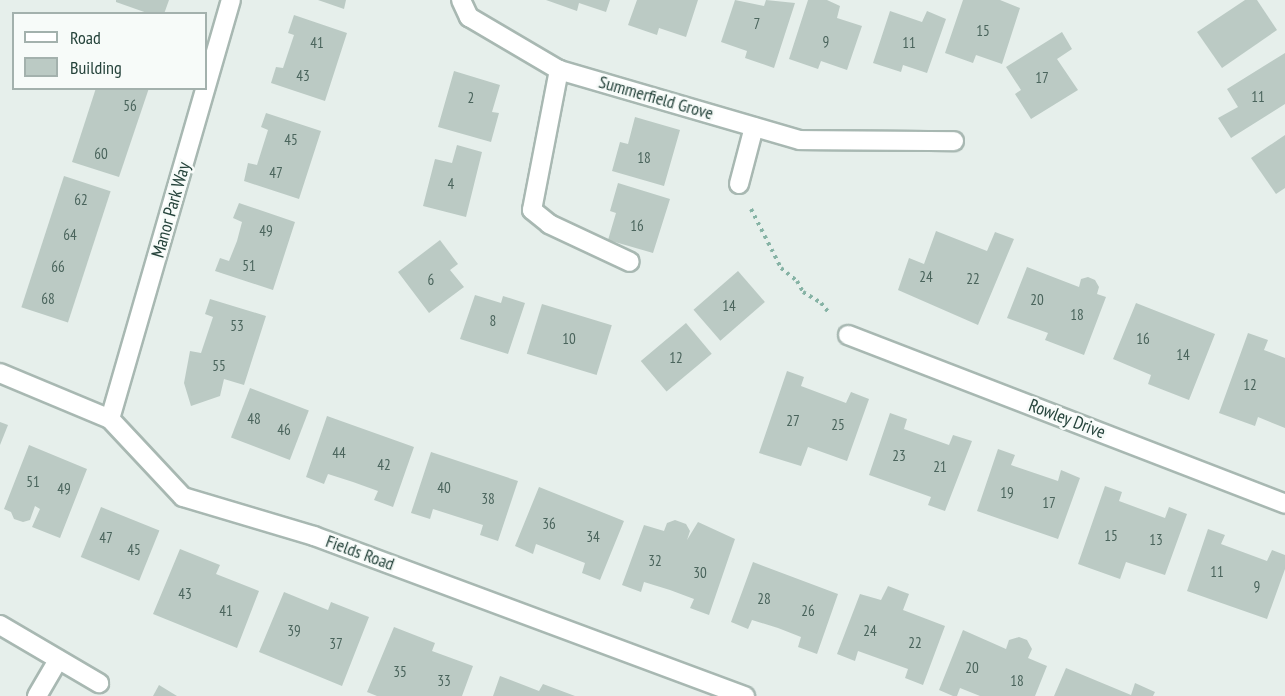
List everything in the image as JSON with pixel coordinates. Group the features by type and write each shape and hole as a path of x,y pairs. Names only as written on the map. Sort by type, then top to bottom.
{"street":[{"name":"Manor Park Way","path":"207,83 231,0"},
{"name":"Summerfield Grove","path":"461,0 469,16 559,70 754,127 800,140 954,141"},
{"path":"559,70 532,210 549,224 630,262"},
{"name":"Manor Park Way","path":"110,419 205,90"},
{"path":"739,184 754,127"},
{"name":"Rowley Drive","path":"848,335 1285,504"},
{"name":"Fields Road","path":"0,373 110,419 183,497 314,536 745,696"},
{"path":"0,625 99,683"},
{"path":"37,696 58,660"}],"path":[{"path":"739,184 781,268 797,280 803,292 821,303 848,335"}],"building":[{"path":"116,0 169,0 165,12 144,12 116,2"},
{"path":"318,0 346,0 344,9"},
{"path":"546,0 610,0 606,12 579,3 577,11"},
{"path":"637,0 698,0 686,37 659,28 657,35 628,25"},
{"path":"735,0 764,6 766,0 795,3 774,68 745,58 747,51 721,42"},
{"path":"808,0 827,0 840,6 837,18 862,26 847,70 821,61 818,69 789,59"},
{"path":"963,0 1000,0 1020,8 1002,64 976,55 973,63 945,53"},
{"path":"1245,0 1257,0 1277,30 1222,68 1197,32"},
{"path":"890,11 922,22 927,11 946,19 927,73 903,65 901,72 873,63"},
{"path":"294,15 347,33 325,101 271,83 276,67 283,68 294,35 288,33"},
{"path":"1062,32 1072,49 1057,59 1078,90 1031,119 1015,94 1021,90 1006,67"},
{"path":"1285,53 1285,104 1231,138 1218,118 1238,107 1227,89"},
{"path":"454,71 500,85 492,112 499,113 491,142 438,127"},
{"path":"95,90 148,90 119,177 72,162"},
{"path":"266,113 321,131 299,199 244,181 248,163 257,165 268,130 261,127"},
{"path":"635,117 680,130 664,186 612,171 620,142 628,144"},
{"path":"1285,135 1285,188 1276,194 1251,158"},
{"path":"457,145 482,152 466,217 423,206 435,159 452,163"},
{"path":"64,176 111,191 68,322 21,307"},
{"path":"618,183 670,199 653,253 608,240 616,213 610,211"},
{"path":"239,203 295,222 273,290 215,271 220,258 229,261 237,241 242,222 233,218"},
{"path":"936,231 987,251 995,232 1014,239 978,325 898,290 909,258 924,264"},
{"path":"440,240 458,264 450,270 464,287 429,313 398,272"},
{"path":"1027,267 1079,287 1081,279 1088,277 1095,280 1099,287 1097,294 1106,297 1084,355 1045,340 1048,333 1007,318"},
{"path":"738,271 765,302 720,341 693,310"},
{"path":"475,295 501,303 503,296 525,303 508,354 460,339"},
{"path":"210,299 266,316 244,385 224,379 220,396 191,406 184,383 190,351 201,353 213,317 205,314"},
{"path":"1136,303 1215,334 1189,400 1148,384 1151,375 1113,359"},
{"path":"542,304 612,325 597,375 527,354"},
{"path":"686,323 712,354 667,392 641,361"},
{"path":"1248,333 1268,340 1264,350 1285,358 1285,428 1258,417 1255,426 1219,413"},
{"path":"787,371 804,377 801,386 846,403 851,392 869,399 847,461 808,447 801,466 759,453"},
{"path":"250,388 309,411 290,460 231,437"},
{"path":"890,413 907,419 904,429 949,445 953,435 972,441 945,511 928,505 931,497 869,475"},
{"path":"327,416 414,447 393,507 374,500 378,491 353,482 328,474 324,484 306,477"},
{"path":"0,422 8,425 0,445"},
{"path":"29,445 87,469 60,538 32,527 40,509 35,506 30,520 23,522 14,519 11,512 4,509"},
{"path":"998,449 1015,455 1011,465 1058,481 1061,470 1080,478 1058,539 977,511"},
{"path":"431,452 518,481 498,541 480,535 483,525 433,509 430,519 411,513"},
{"path":"1105,486 1122,492 1119,501 1165,518 1169,507 1187,514 1165,575 1126,562 1120,579 1078,564"},
{"path":"539,487 624,521 600,580 582,573 585,563 536,544 533,554 515,546"},
{"path":"101,507 159,531 139,581 81,557"},
{"path":"675,520 686,524 690,531 687,540 698,522 735,539 709,615 690,608 694,599 670,590 644,582 641,592 622,585 644,525 664,531 667,523"},
{"path":"1208,529 1225,535 1221,544 1267,561 1272,550 1285,555 1285,569 1267,619 1187,591"},
{"path":"180,549 220,565 216,574 259,591 237,648 153,614"},
{"path":"753,562 838,594 817,654 798,647 801,637 778,628 752,620 748,629 731,622"},
{"path":"888,586 909,594 903,610 945,626 923,685 905,678 908,669 858,651 855,661 837,654 860,594 881,600"},
{"path":"284,592 328,610 331,602 369,617 342,686 259,652"},
{"path":"394,627 435,643 432,651 473,666 462,696 377,696 367,692"},
{"path":"963,630 1006,649 1009,640 1019,637 1027,640 1032,649 1028,658 1047,666 1035,696 980,696 960,688 957,696 953,696 939,690"},
{"path":"1066,668 1131,695 1135,683 1155,692 1153,696 1054,696"},
{"path":"500,676 539,691 543,684 575,696 493,696"},
{"path":"159,685 177,696 153,696"}]}
